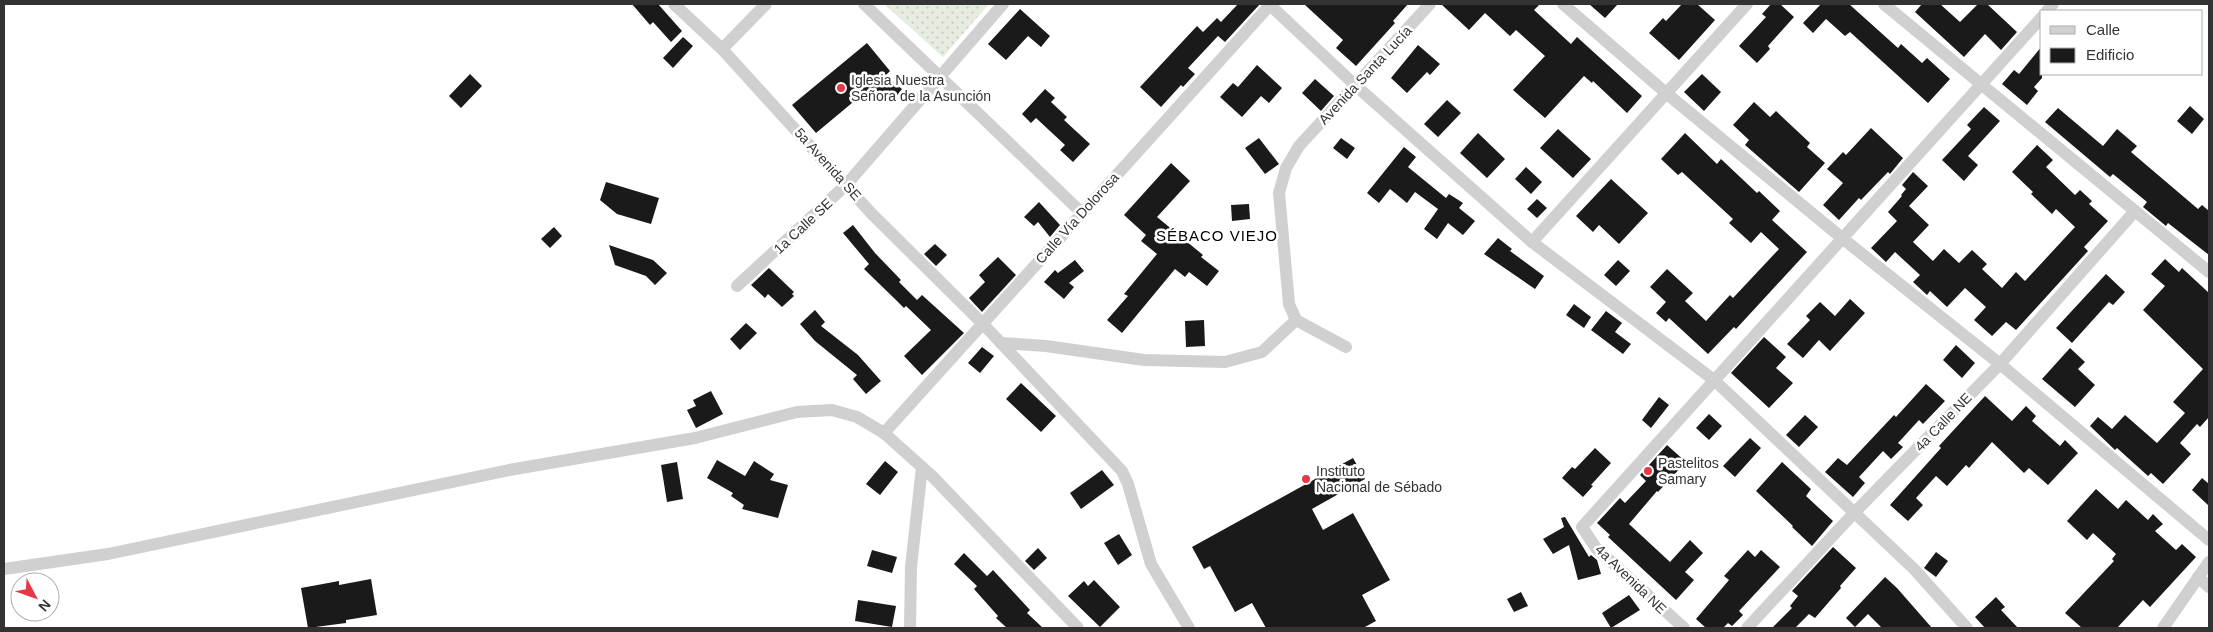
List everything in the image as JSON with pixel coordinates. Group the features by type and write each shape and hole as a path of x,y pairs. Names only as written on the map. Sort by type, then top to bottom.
{"street":[{"name":"5a Avenida SE","path":"674,4 722,49 871,213 982,323 1122,472 1128,484 1151,564 1189,628"},
{"path":"722,49 766,4"},
{"path":"864,4 1082,213"},
{"name":"1a Calle SE","path":"737,286 795,235 846,185 1003,4"},
{"path":"1270,4 1355,85 1532,242 1714,380 1914,569 1967,628"},
{"name":"Calle Vía Dolorosa","path":"884,433 1270,4"},
{"name":"Avenida Santa Lucía","path":"1296,320 1289,304 1279,193 1286,168 1299,146 1430,4"},
{"path":"1563,4 1666,93 1842,238 2000,364 2209,540"},
{"path":"1532,242 1747,4"},
{"path":"1884,4 2209,272"},
{"path":"1714,380 2040,19"},
{"name":"4a Calle NE","path":"1747,628 1855,512 2000,364 2135,211"},
{"path":"1001,343 1046,346 1144,360 1225,362 1262,352 1296,320 1346,347"},
{"name":"4a Avenida NE","path":"1684,628 1596,548 1582,527 1714,380"},
{"path":"4,569 108,554 510,470 695,438 797,412 832,410 857,416 884,433 922,467 1078,628"},
{"path":"910,628 911,567 922,467"},
{"path":"2163,628 2209,562"},
{"path":"2198,577 2209,587"}],"shaded area":[{"path":"884,4 989,4 943,57"}],"building":[{"path":"632,4 658,4 682,31 671,42 653,22 650,25"},
{"path":"1238,4 1260,4 1225,42 1218,36 1188,68 1195,74 1183,87 1181,85 1161,107 1140,87 1197,26 1203,32 1217,18 1221,22"},
{"path":"1304,4 1408,4 1393,21 1395,23 1356,66 1336,48 1343,40"},
{"path":"1441,4 1540,4 1534,10 1571,44 1577,37 1642,96 1627,113 1593,81 1592,83 1584,76 1545,118 1513,90 1545,56 1516,30 1510,36 1485,13 1469,30"},
{"path":"1589,4 1618,4 1605,18"},
{"path":"1682,4 1697,4 1715,20 1679,60 1649,33 1663,18 1666,21"},
{"path":"1771,4 1780,4 1794,17 1768,46 1770,49 1757,63 1739,46 1766,17 1762,14"},
{"path":"1821,4 1849,4 1898,48 1901,44 1922,63 1927,58 1950,79 1928,103 1850,32 1845,36 1826,19 1813,33 1803,23"},
{"path":"1922,4 1940,4 1960,22 1978,4 1987,4 2017,32 2001,50 1985,34 1964,57 1915,12"},
{"path":"1020,9 1050,36 1041,47 1028,36 1006,60 988,44"},
{"path":"683,37 693,46 673,68 663,58"},
{"name":"Iglesia Nuestra Señora de la Asunción","path":"867,43 890,71 885,76 902,89 895,98 870,88 816,133 792,105"},
{"path":"1418,45 1440,64 1430,75 1427,72 1407,93 1391,78"},
{"path":"2040,48 2040,75 2042,75 2042,78 2034,87 2038,91 2027,105 2002,84 2014,70 2019,74"},
{"path":"1257,65 1282,88 1269,103 1261,96 1242,117 1220,97 1233,83 1238,87"},
{"path":"470,74 482,86 461,108 449,96"},
{"path":"1702,74 1721,92 1704,111 1684,92"},
{"path":"1315,79 1334,96 1321,111 1302,93"},
{"path":"1045,89 1055,98 1051,102 1067,117 1064,120 1090,144 1073,162 1060,150 1065,145 1036,118 1031,123 1022,114"},
{"path":"1447,100 1461,113 1438,137 1424,124"},
{"path":"1754,102 1770,117 1776,111 1810,143 1807,147 1825,163 1799,192 1745,145 1749,140 1733,125"},
{"path":"2190,106 2204,119 2192,134 2177,121"},
{"path":"1984,107 2000,121 1968,156 1978,165 1964,181 1942,160 1971,129 1967,125"},
{"path":"2058,108 2103,146 2117,129 2137,146 2131,152 2198,209 2202,205 2209,211 2209,255 2168,223 2166,226 2143,207 2147,202 2113,174 2110,177 2045,122"},
{"path":"1871,128 1903,158 1890,174 1888,172 1861,200 1859,198 1839,220 1823,205 1843,183 1827,169 1843,152 1846,155"},
{"path":"1558,129 1591,159 1573,178 1540,148"},
{"path":"1478,133 1505,159 1487,178 1460,153"},
{"path":"1685,133 1717,164 1721,159 1757,193 1759,191 1780,211 1772,220 1807,252 1736,329 1734,327 1708,354 1669,318 1666,322 1656,313 1666,302 1650,287 1667,269 1693,293 1685,301 1706,321 1730,295 1733,298 1779,249 1761,232 1751,243 1729,223 1733,219 1682,172 1678,175 1661,159"},
{"path":"1259,138 1279,164 1265,174 1245,148"},
{"path":"1341,138 1355,148 1347,159 1333,148"},
{"path":"2037,145 2053,160 2046,167 2075,195 2080,190 2092,201 2089,204 2108,221 2084,247 2088,251 2016,330 2006,322 1992,336 1974,320 1986,307 1965,288 1947,307 1930,291 1927,295 1913,282 1920,275 1895,252 1886,262 1871,248 1897,221 1888,212 1902,196 1906,189 1902,185 1913,172 1928,186 1909,206 1929,225 1913,242 1933,261 1944,249 1959,263 1972,250 1987,264 1982,269 2002,288 2016,272 2025,281 2075,227 2056,209 2052,214 2012,172"},
{"path":"1404,147 1416,157 1408,167 1446,198 1449,194 1463,203 1459,208 1475,221 1463,235 1448,223 1437,239 1424,229 1438,209 1415,192 1407,203 1390,189 1379,203 1367,193"},
{"path":"1171,163 1190,181 1157,217 1203,255 1201,257 1219,271 1207,286 1189,272 1185,277 1175,269 1122,333 1107,320 1128,296 1124,294 1157,254 1141,241 1146,235 1124,215"},
{"path":"1526,167 1542,182 1531,194 1515,179"},
{"path":"1611,179 1648,213 1619,244 1599,225 1593,232 1576,216"},
{"path":"606,182 659,198 651,224 617,214 600,200"},
{"path":"1537,199 1547,208 1537,218 1527,209"},
{"path":"1039,202 1060,225 1050,237 1038,222 1034,226 1024,217"},
{"path":"1249,204 1250,219 1232,221 1231,205"},
{"path":"853,225 875,253 901,280 899,282 917,300 922,295 964,333 922,375 904,356 931,330 906,306 904,308 864,269 869,264 843,233"},
{"path":"554,227 562,236 550,248 541,239"},
{"path":"1498,238 1512,249 1510,251 1544,276 1535,289 1484,254"},
{"path":"935,244 947,255 936,266 924,254"},
{"path":"609,245 653,260 667,273 655,285 646,276 615,265"},
{"path":"998,257 1016,275 982,312 969,298 985,282 979,275"},
{"path":"2165,259 2179,272 2182,268 2209,293 2209,417 2200,427 2197,424 2180,443 2191,454 2163,484 2151,473 2148,476 2117,448 2115,450 2090,426 2098,417 2112,429 2125,415 2157,443 2185,413 2173,402 2203,369 2143,310 2165,286 2151,274"},
{"path":"1075,260 1084,271 1069,283 1074,287 1064,299 1044,282 1055,270 1058,273"},
{"path":"1618,260 1630,271 1616,286 1604,275"},
{"path":"769,268 794,292 792,294 794,296 782,307 768,294 765,298 751,285"},
{"path":"2106,274 2125,292 2113,305 2109,302 2072,343 2056,328"},
{"path":"1850,299 1865,313 1830,351 1819,340 1803,358 1787,344 1810,320 1806,316 1820,302 1835,316"},
{"path":"1574,304 1591,317 1584,328 1566,315"},
{"path":"815,310 825,322 821,326 858,355 881,381 866,394 853,379 857,375 815,341 800,324"},
{"path":"1606,311 1622,323 1615,332 1631,344 1623,354 1591,330"},
{"path":"1204,320 1205,346 1186,347 1185,321"},
{"path":"746,323 757,333 740,350 730,339"},
{"path":"1764,337 1786,357 1776,368 1793,383 1769,408 1731,373"},
{"path":"1956,345 1975,363 1962,378 1943,360"},
{"path":"982,347 994,356 980,373 968,363"},
{"path":"2070,348 2085,362 2078,369 2095,385 2075,407 2042,379"},
{"path":"1021,383 1056,416 1041,432 1006,399"},
{"path":"1926,384 1945,401 1923,424 1919,420 1898,443 1903,447 1891,459 1883,451 1859,477 1865,483 1853,497 1825,472 1838,458 1847,465 1894,415 1896,417"},
{"path":"711,391 723,414 696,428 687,410 696,406 693,400"},
{"path":"1985,396 2012,421 2026,406 2036,416 2032,421 2060,446 2065,440 2078,453 2048,485 2029,468 2024,473 1992,442 1969,468 1966,465 1947,486 1936,476 1916,498 1923,505 1908,521 1890,505 1941,448 1939,446"},
{"path":"1659,397 1669,405 1651,428 1642,420"},
{"path":"1709,414 1722,426 1709,440 1696,428"},
{"path":"1805,415 1818,427 1799,447 1786,435"},
{"path":"1750,438 1761,448 1735,477 1723,466"},
{"path":"1667,445 1686,462 1657,491 1629,524 1670,562 1690,540 1703,553 1685,572 1694,580 1676,600 1608,537 1610,535 1597,523 1620,498 1625,503 1646,481 1640,475"},
{"path":"1595,448 1611,463 1583,497 1562,478 1572,467 1575,469"},
{"path":"1353,458 1365,479 1312,509 1323,530 1353,513 1390,580 1362,595 1376,621 1363,628 1266,628 1252,603 1235,612 1210,566 1204,569 1192,547"},
{"path":"717,460 745,476 754,461 774,474 770,480 788,485 778,518 742,509 744,505 731,496 733,493 707,478"},
{"path":"885,461 898,472 880,495 866,484"},
{"path":"677,462 683,499 667,502 661,465"},
{"path":"1782,462 1811,489 1806,496 1833,521 1812,546 1756,491"},
{"path":"1102,470 1114,485 1081,509 1070,493"},
{"path":"2202,478 2209,484 2209,506 2192,490"},
{"path":"2096,489 2118,509 2126,500 2148,520 2153,514 2163,524 2155,531 2176,550 2182,544 2196,557 2150,607 2143,600 2117,628 2082,628 2065,613 2114,561 2112,559 2116,554 2093,533 2087,540 2067,521"},
{"path":"1565,517 1589,557 1591,555 1597,560 1601,574 1578,580 1569,545 1553,554 1543,539 1564,527 1561,518"},
{"path":"1119,534 1132,555 1118,565 1104,543"},
{"path":"1833,547 1856,568 1840,586 1841,588 1815,618 1809,614 1795,628 1772,628 1792,608 1790,606 1798,596 1792,591"},
{"path":"1038,548 1047,558 1034,570 1025,561"},
{"path":"872,550 897,557 892,573 867,566"},
{"path":"1748,550 1755,557 1761,550 1780,567 1739,611 1743,615 1732,626 1728,623 1723,628 1706,628 1696,619 1729,580 1724,576"},
{"path":"1936,552 1948,561 1936,577 1924,568"},
{"path":"964,553 987,576 993,570 1030,610 1027,613 1043,628 1007,628 996,618 998,616 974,589 977,586 954,564"},
{"path":"1885,577 1932,628 1882,628 1868,614 1855,627 1846,618"},
{"path":"371,579 377,615 346,620 346,623 308,628 301,588 339,581 339,585"},
{"path":"1094,580 1120,607 1100,627 1068,596 1084,581 1088,586"},
{"path":"1521,592 1528,606 1514,612 1507,599"},
{"path":"1629,595 1640,610 1611,628 1602,613"},
{"path":"1996,597 2005,607 2001,610 2018,628 1985,628 1975,617"},
{"path":"858,600 896,606 892,627 855,621"}],"place":[{"name":"Iglesia Nuestra Señora de la Asunción","path":"841,88"},
{"name":"Pastelitos Samary","path":"1648,471"},
{"name":"Instituto Nacional de Sébado","path":"1306,479"}],"district":[{"name":"SÉBACO VIEJO","path":"1217,236"}]}
